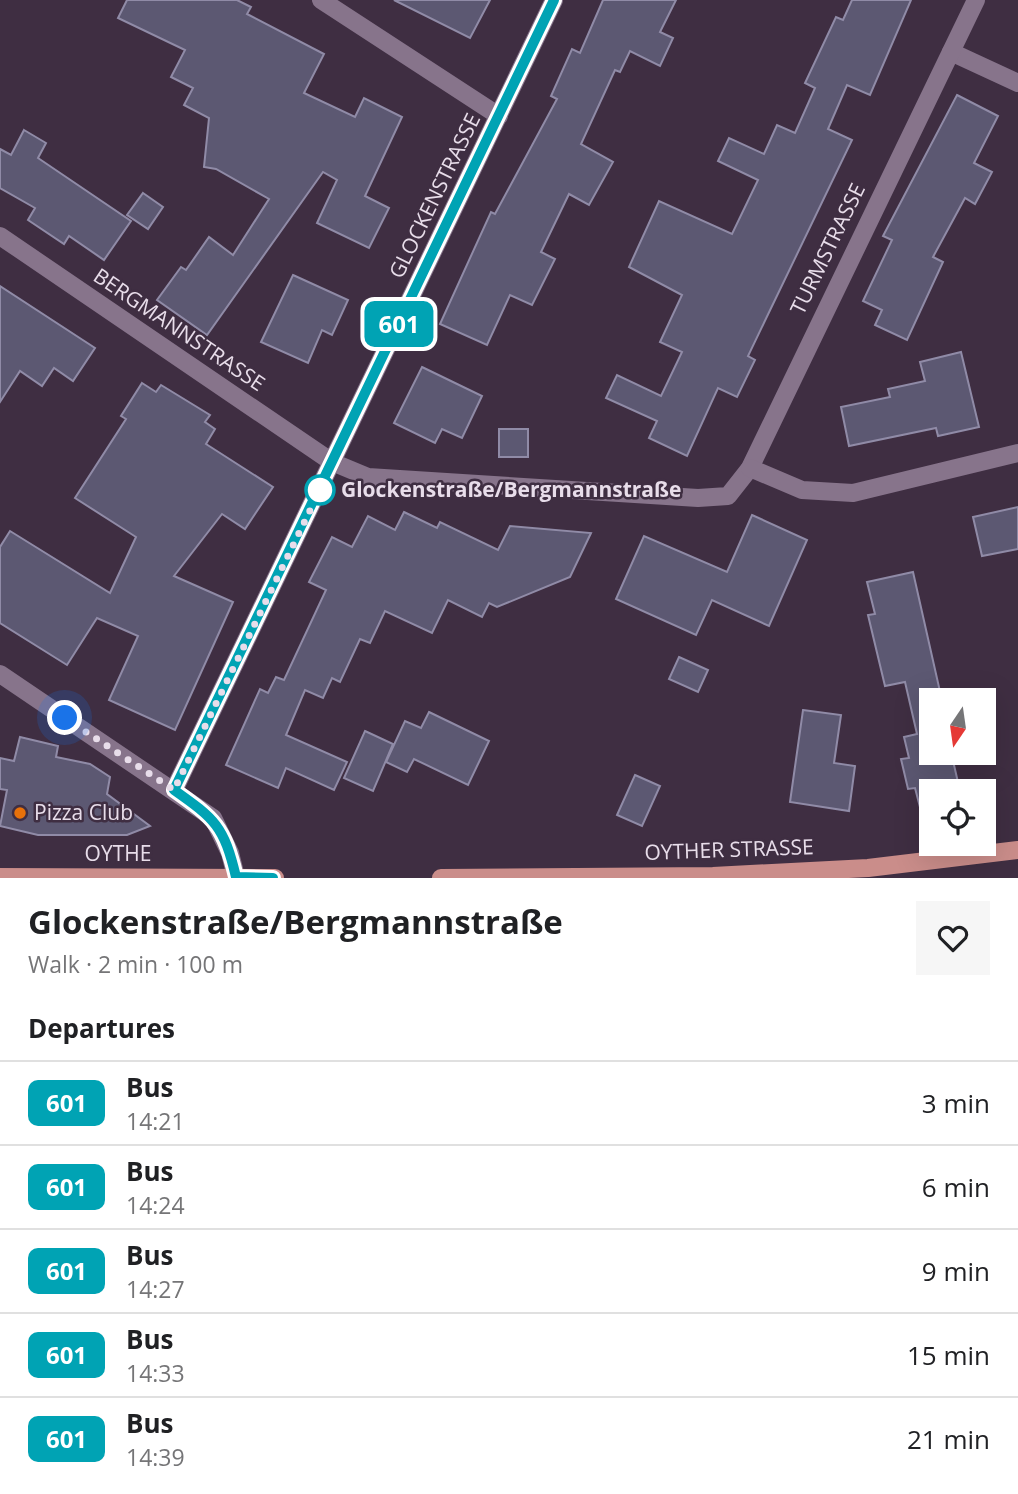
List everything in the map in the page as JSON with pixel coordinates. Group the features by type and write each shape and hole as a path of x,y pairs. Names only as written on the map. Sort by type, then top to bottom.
{"main road":[{"name":"OYTHER STRASSE","path":"441,878 713,876 868,867 1018,850"},
{"name":"OYTHE","path":"0,877 236,877"},
{"path":"236,877 275,878"}],"street":[{"path":"321,0 499,116"},
{"name":"GLOCKENSTRASSE","path":"174,790 554,0"},
{"name":"TURMSTRASSE","path":"332,462 368,477 698,498 728,496 750,468 976,0"},
{"path":"951,52 1018,83"},
{"name":"BERGMANNSTRASSE","path":"0,236 332,462"},
{"path":"750,468 802,491 853,493 1018,453"},
{"path":"0,674 214,818 230,853 236,877"}],"building":[{"path":"127,0 237,0 251,7 247,14 324,54 304,93 355,117 364,98 402,117 365,196 389,208 369,248 317,223 337,180 323,172 207,335 157,300 181,267 186,270 209,237 233,255 269,199 216,169 204,167 209,118 184,105 193,88 171,77 185,50 118,18"},
{"path":"394,0 490,0 470,38"},
{"path":"603,0 676,0 660,32 673,38 660,66 630,51 620,72 615,70 581,144 613,162 589,205 569,194 541,252 555,259 532,305 510,295 487,345 440,324 491,212 495,214 557,99 551,96 572,49 580,53"},
{"path":"852,0 911,0 870,95 847,85 828,129 852,140 748,356 755,360 737,397 718,388 687,456 649,438 657,421 606,398 617,375 661,396 682,352 660,342 682,295 629,267 659,201 732,234 758,180 718,161 729,138 764,154 777,125 795,133 815,88 805,83 836,17 843,20"},
{"path":"957,95 998,116 974,163 992,172 975,204 965,198 933,257 943,262 907,340 875,325 882,310 863,301 892,240 883,236"},
{"path":"24,130 46,143 38,158 131,221 104,260 69,236 64,244 28,220 35,208 0,188 0,149 11,155"},
{"path":"143,193 163,207 148,229 127,215"},
{"path":"293,275 348,300 332,335 322,330 308,363 261,342"},
{"path":"0,286 95,348 73,381 54,368 42,386 20,371 0,402"},
{"path":"961,352 979,427 938,436 936,428 849,446 841,407 890,397 888,389 925,381 920,362"},
{"path":"422,367 482,396 462,438 442,429 435,443 394,423"},
{"path":"142,383 156,392 161,385 210,415 205,422 215,429 206,444 273,487 245,529 222,514 174,576 233,602 175,730 109,700 138,636 97,618 67,665 0,623 0,547 10,531 110,593 136,537 75,498 126,419 121,416"},
{"path":"499,429 528,429 528,457 499,457"},
{"path":"1018,507 1018,549 982,556 973,517"},
{"path":"404,512 437,528 440,522 498,550 510,526 591,533 570,577 497,607 489,603 482,617 448,600 432,633 385,611 370,643 360,639 340,682 332,678 323,698 305,690 286,735 347,762 334,790 286,768 278,788 226,765 260,689 268,693 276,677 284,680 326,590 309,582 332,537 352,547 368,516 395,530"},
{"path":"752,515 807,540 769,626 712,600 696,635 616,599 644,536 727,572"},
{"path":"913,572 939,688 919,688 919,765 954,765 957,779 919,779 919,803 915,788 908,789 901,759 909,758 904,737 917,734 905,682 885,686 868,615 875,614 867,582"},
{"path":"679,657 708,670 698,692 669,679"},
{"path":"803,710 841,715 834,763 855,766 849,811 790,802"},
{"path":"429,712 489,741 468,785 414,759 407,772 386,762 405,721 421,728"},
{"path":"365,731 393,744 373,791 344,778"},
{"path":"20,737 58,746 56,757 90,764 110,777 107,794 150,826 127,835 38,835 0,826 7,790 0,789 0,758 14,761"},
{"path":"635,775 660,786 642,826 617,815"}],"bus line":[{"name":"601","path":"273,878 236,877 230,853 214,818 174,790 554,0"}],"place":[{"name":"Glockenstraße/Bergmannstraße","path":"320,490"},
{"name":"Pizza Club","path":"20,813"}],"route":[{"path":"65,718 174,790 320,490"}]}
